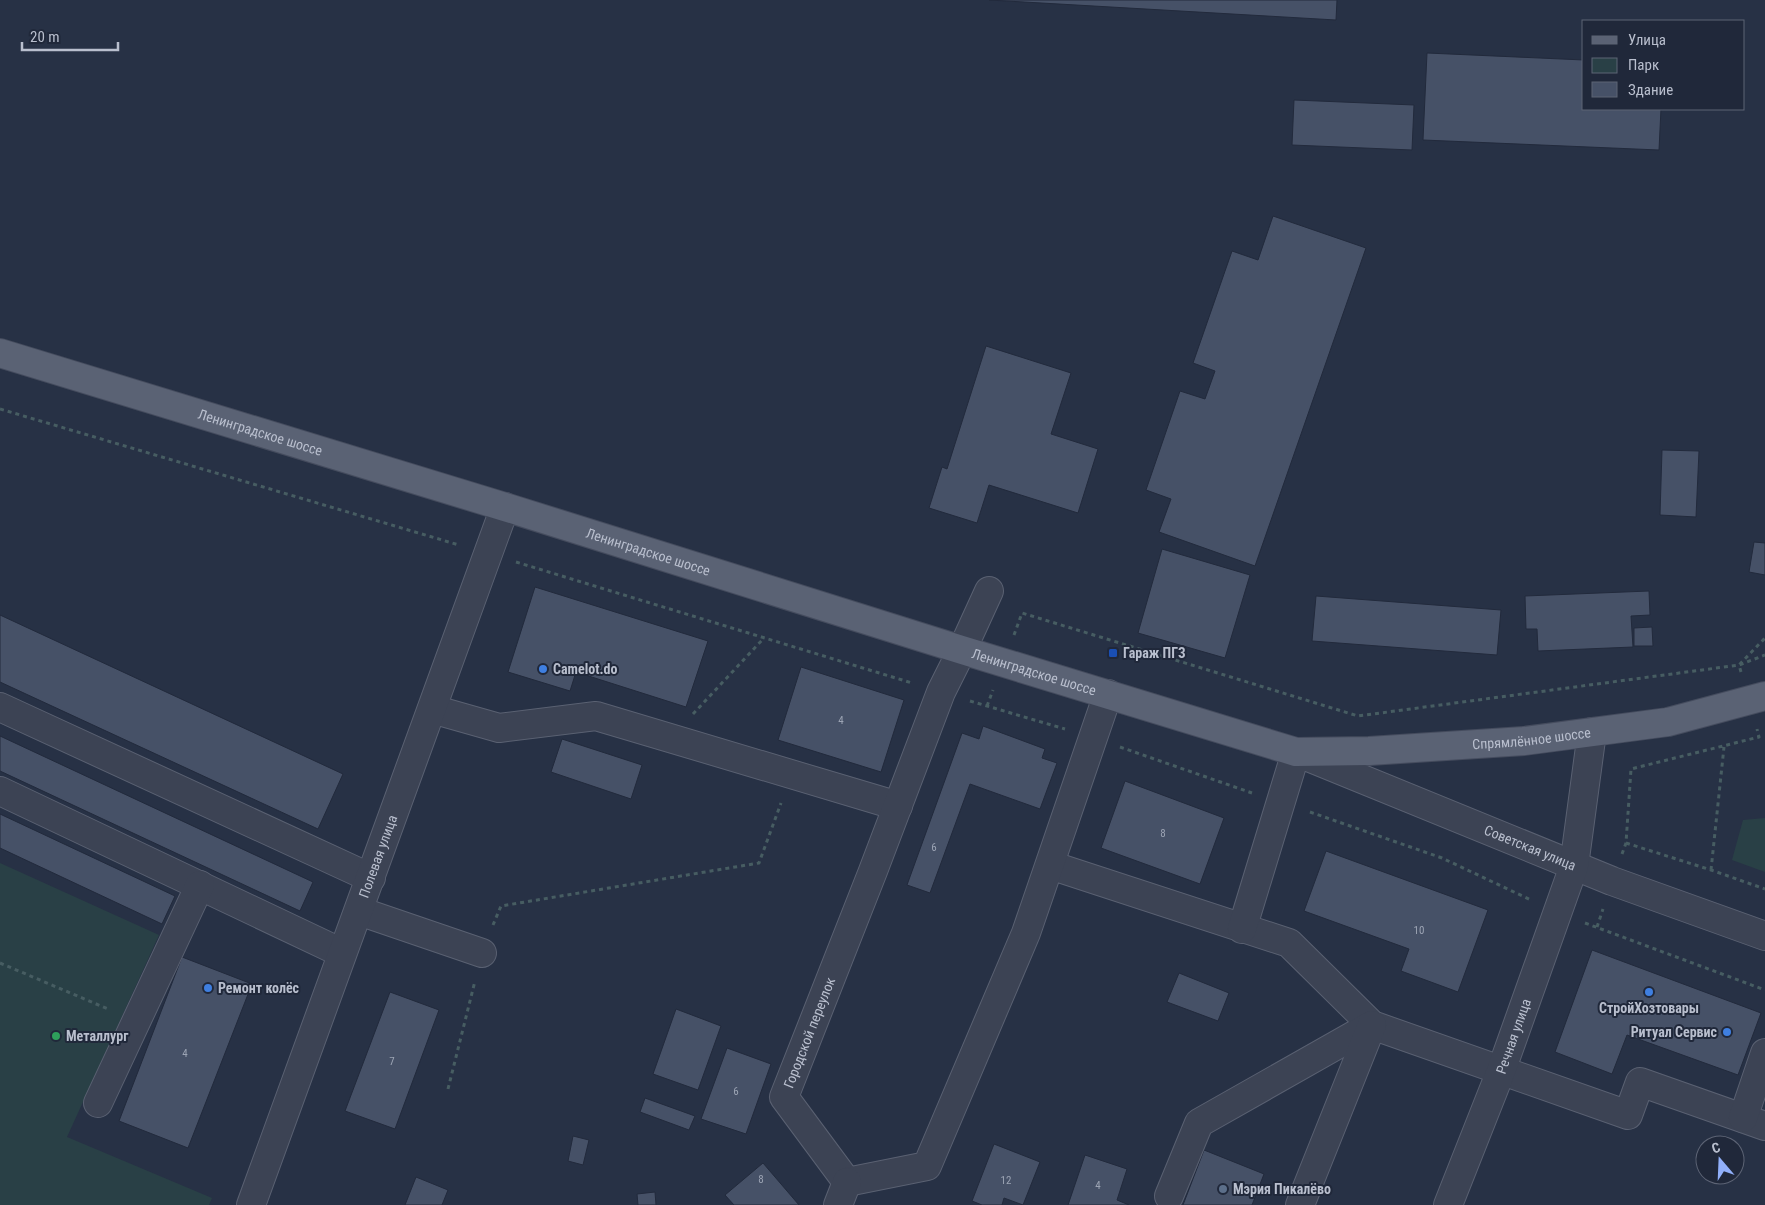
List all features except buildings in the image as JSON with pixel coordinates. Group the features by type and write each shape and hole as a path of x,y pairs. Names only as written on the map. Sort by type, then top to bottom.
{"main road":[{"name":"Ленинградское шоссе","path":"0,353 506,507 962,650 1296,752"},
{"name":"Спрямлённое шоссе","path":"1296,752 1369,751 1524,741 1668,722 1765,696"}],"street":[{"name":"Полевая улица","path":"251,1205 506,507"},
{"path":"432,709 499,728 596,716 898,806 941,692 989,591"},
{"path":"1108,694 1050,865 1289,943 1372,1025 1628,1115 1640,1082 1754,1122 1765,1053"},
{"path":"0,707 371,878"},
{"name":"Речная улица","path":"1448,1205 1501,1071 1574,866 1592,732"},
{"path":"1242,929 1296,752"},
{"name":"Советская улица","path":"1296,752 1612,881 1765,936"},
{"path":"0,791 342,953"},
{"name":"Городской переулок","path":"898,806 784,1097 843,1194 927,1166 1026,933 1050,865"},
{"path":"98,1103 200,885"},
{"path":"360,911 482,953"},
{"path":"1169,1196 1199,1123 1372,1025"},
{"path":"1300,1205 1372,1025"}],"path":[{"path":"0,409 488,554 1093,738 1442,858 1557,913 1765,990"},
{"path":"1022,613 1358,716 1739,665 1765,655"},
{"path":"671,738 764,638"},
{"path":"1739,665 1765,638"},
{"path":"1759,737 1631,769 1626,843 1765,889"},
{"path":"1711,870 1724,747"},
{"path":"448,1089 482,953 501,906 759,863 791,774"},
{"path":"0,963 136,1021"}],"green space":[{"path":"1765,818 1765,872 1732,860 1743,820"},
{"name":"Металлург","path":"0,863 159,935 67,1137 212,1198 209,1205 0,1205"}],"place":[{"name":"Гараж ПГЗ","path":"1113,653"},
{"name":"Camelot.do","path":"543,669"},
{"name":"Ремонт колёс","path":"208,988"},
{"name":"СтройХозтовары","path":"1649,992"},
{"name":"Ритуал Сервис","path":"1727,1032"},
{"name":"Металлург","path":"56,1036"},
{"name":"Мэрия Пикалёво","path":"1223,1189"}]}
